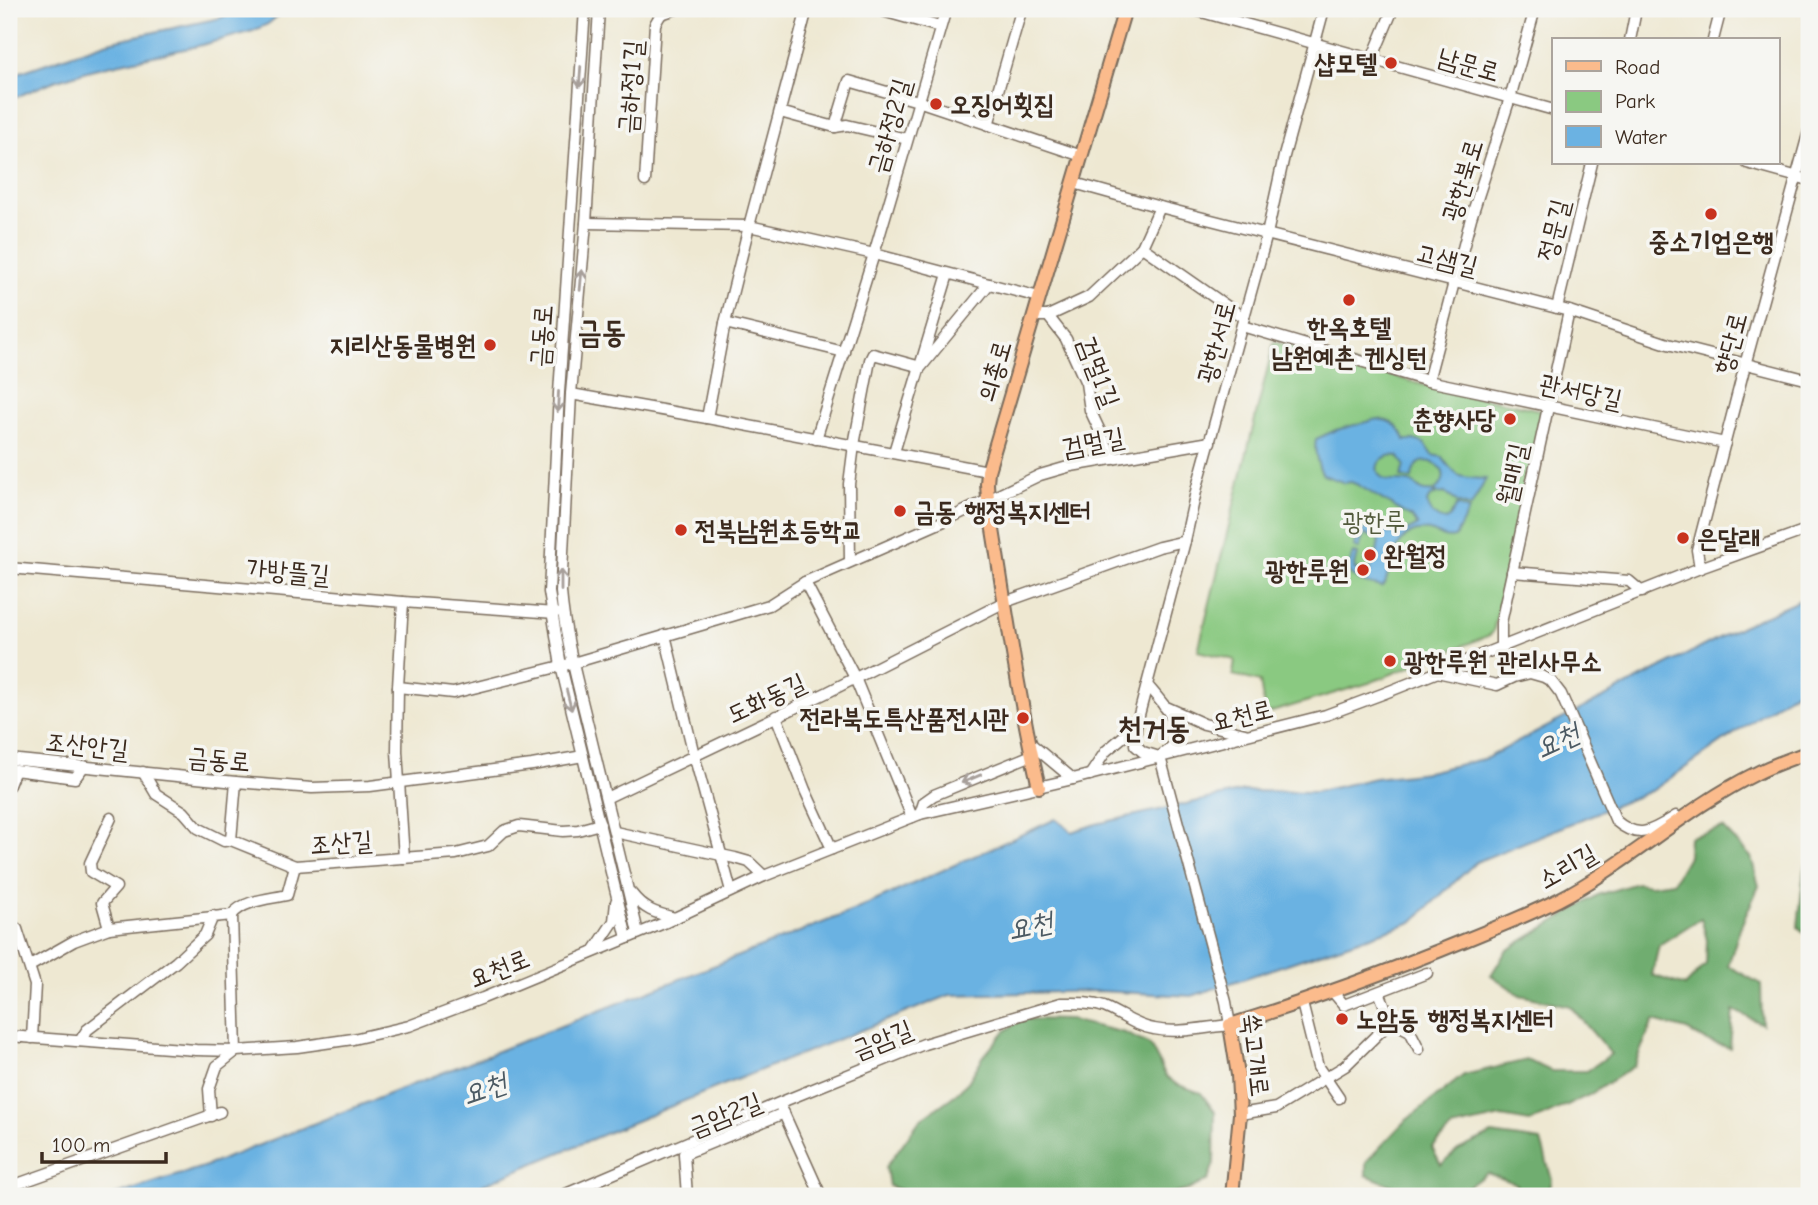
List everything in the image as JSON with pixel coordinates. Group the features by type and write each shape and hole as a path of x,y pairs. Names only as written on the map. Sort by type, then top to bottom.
{"main road":[{"name":"의총로","path":"1039,787 988,499 988,471 1125,9"},
{"name":"소리길","path":"1230,1025 1333,992 1484,933 1559,899 1755,774 1809,752"},
{"name":"쑥고개로","path":"1230,1025 1238,1074 1240,1114 1233,1196"}],"street":[{"name":"금동로","path":"585,9 549,592 561,666 627,938"},
{"name":"금동로","path":"599,9 561,565 563,612 573,663 638,933"},
{"name":"금하정1길","path":"645,181 655,24 661,14 676,9"},
{"path":"707,418 749,226 807,9"},
{"path":"875,9 940,27"},
{"name":"금하정2길","path":"816,439 845,352 946,9"},
{"name":"남문로","path":"1191,9 1552,109"},
{"name":"광한서로","path":"1136,726 1324,9"},
{"path":"1372,59 1393,9"},
{"name":"광한북로","path":"1428,381 1471,218 1510,98 1535,9"},
{"path":"1629,9 1635,15 1630,38"},
{"path":"1714,38 1721,9"},
{"path":"988,125 1021,10"},
{"path":"835,127 849,81 918,101 1082,156"},
{"path":"780,112 835,127 847,125 907,139"},
{"name":"향단로","path":"1700,568 1697,550 1809,131"},
{"name":"정문길","path":"1557,308 1592,164"},
{"path":"1751,164 1809,180"},
{"name":"고샘길","path":"1074,183 1569,311 1668,344 1809,380"},
{"path":"1048,316 1089,297 1142,247 1160,207"},
{"path":"586,223 749,226 874,254 1039,297"},
{"path":"1142,247 1243,322 1428,381"},
{"path":"894,452 948,274"},
{"path":"921,367 989,284"},
{"name":"월매길","path":"1501,646 1501,623 1569,311"},
{"name":"검멀1길","path":"1034,316 1048,316 1066,339 1087,383 1090,410 1113,458"},
{"path":"726,323 845,352"},
{"path":"850,561 849,484 870,360 873,355 921,367"},
{"name":"관서당길","path":"1428,381 1725,443"},
{"path":"571,394 988,471"},
{"name":"검멀길","path":"988,499 1040,475 1066,467 1210,442"},
{"path":"398,687 453,693 573,663 769,605 805,582 988,499"},
{"name":"요천로","path":"9,1036 197,1051 236,1051 352,1040 409,1026 675,918 764,876 916,816 1326,715 1700,568 1809,529"},
{"path":"1005,602 1160,547 1185,541"},
{"name":"가방뜰길","path":"9,568 551,614 563,612"},
{"path":"1512,572 1629,581 1642,592"},
{"path":"805,582 855,678 916,816"},
{"path":"403,602 397,751 404,858"},
{"name":"도화동길","path":"606,798 1005,602"},
{"name":"도화동길","path":"665,635 731,891"},
{"path":"1437,673 1497,685 1525,673 1551,681 1561,694 1612,814 1624,828 1639,832 1653,830 1716,797"},
{"path":"1136,726 1135,745 1151,755 1160,757 1171,747 1177,736 1176,727 1164,706 1147,685"},
{"path":"1164,706 1204,724 1249,735"},
{"path":"776,716 832,849"},
{"path":"1090,775 1106,751 1136,726"},
{"path":"916,816 924,802 934,795 1031,749 1073,779"},
{"name":"금동로","path":"143,772 312,788 370,786 583,756"},
{"name":"쑥고개로","path":"1160,757 1230,1025"},
{"name":"조산안길","path":"9,759 143,772 156,794 184,812 198,828 224,841 232,840 295,866"},
{"path":"9,785 15,770 75,778 84,766"},
{"path":"232,840 236,782"},
{"path":"109,929 102,903 116,887 91,872 90,863 111,818"},
{"name":"조산길","path":"30,966 74,941 109,929 232,915 246,905 287,895 295,866 456,853 488,846 504,831 519,826 563,831 600,824"},
{"path":"615,832 749,862 764,876"},
{"path":"628,888 639,903 653,912 675,918"},
{"path":"593,952 614,921 616,891"},
{"path":"9,1187 216,1114 209,1089 217,1066 236,1051 232,915"},
{"path":"80,1041 86,1030 186,953 205,935 213,916"},
{"path":"9,923 17,929 35,985 32,1038"},
{"path":"1333,992 1344,1005 1427,973"},
{"path":"1379,992 1391,1021 1410,1031 1419,1049"},
{"name":"금암길","path":"563,1196 782,1108 925,1044 1061,1003 1105,1007 1139,1026 1155,1030 1230,1025"},
{"path":"1302,1003 1318,1067 1339,1098"},
{"name":"쑥고개로","path":"1240,1114 1276,1108 1345,1066 1391,1021"},
{"path":"782,1108 821,1196"},
{"name":"금암2길","path":"687,1196 684,1154 782,1108"}],"green space":[{"name":"광한루","path":"1274,342 1427,386 1540,410 1543,414 1493,632 1369,683 1265,714 1260,682 1233,675 1235,660 1198,651"},
{"path":"1723,828 1751,857 1759,886 1740,928 1728,966 1761,984 1762,1024 1733,1010 1730,1048 1707,1041 1687,1030 1653,1021 1634,1066 1589,1095 1530,1122 1501,1117 1452,1128 1432,1148 1441,1165 1458,1150 1492,1134 1541,1141 1552,1180 1548,1196 1512,1196 1517,1184 1487,1173 1456,1196 1414,1196 1366,1175 1366,1162 1404,1122 1464,1075 1527,1060 1551,1071 1587,1071 1611,1054 1570,1006 1520,995 1491,975 1506,951 1598,895 1637,883 1650,885 1673,882 1688,856 1689,837","holes":["1701,918 1707,940 1706,964 1685,986 1652,975 1659,945"]},
{"path":"1809,860 1809,937 1798,927 1804,869"},
{"path":"1022,1019 1070,1020 1125,1033 1150,1045 1166,1076 1176,1084 1201,1093 1215,1112 1214,1163 1208,1180 1188,1190 1164,1196 934,1196 911,1194 889,1186 886,1167 920,1120 968,1082 983,1057 1004,1032"}],"water":[{"path":"240,9 286,9 268,24 253,31 94,69 54,81 9,100 9,76 108,42 220,18"},
{"path":"1377,419 1395,425 1405,440 1424,443 1432,455 1442,457 1456,474 1486,479 1471,507 1459,503 1445,493 1437,494 1435,490 1444,475 1441,468 1435,464 1428,461 1420,463 1415,468 1412,479 1401,477 1404,465 1398,456 1387,456 1379,462 1378,471 1384,479 1409,482 1422,490 1432,491 1435,495 1427,502 1436,517 1446,520 1457,505 1469,510 1455,537 1448,538 1429,531 1418,531 1403,540 1382,587 1358,580 1348,570 1353,553 1358,554 1354,569 1369,574 1373,560 1376,560 1379,539 1364,534 1359,549 1354,547 1361,530 1370,528 1396,534 1418,525 1412,518 1358,485 1323,475 1315,448 1316,439 1336,430"},
{"name":"요천","path":"1809,596 1809,684 1653,790 1476,862 1412,922 1192,996 1099,991 950,995 455,1196 113,1196 206,1166 855,910 1056,819 1072,832 1096,824 1244,791 1315,792 1487,758 1742,626"}],"place":[{"name":"샵모텔","path":"1391,63"},
{"name":"오징어횟집","path":"936,104"},
{"name":"중소기업은행","path":"1711,214"},
{"name":"한옥호텔 남원예촌 켄싱턴","path":"1349,300"},
{"name":"지리산동물병원","path":"490,345"},
{"name":"춘향사당","path":"1510,419"},
{"name":"금동 행정복지센터","path":"900,511"},
{"name":"전북남원초등학교","path":"681,530"},
{"name":"은달래","path":"1683,538"},
{"name":"완월정","path":"1370,555"},
{"name":"광한루원","path":"1363,570"},
{"name":"광한루원 관리사무소","path":"1390,661"},
{"name":"전라북도특산품전시관","path":"1023,718"},
{"name":"노암동 행정복지센터","path":"1342,1019"}],"district":[{"name":"금동","path":"602,332"},
{"name":"천거동","path":"1154,728"}]}
